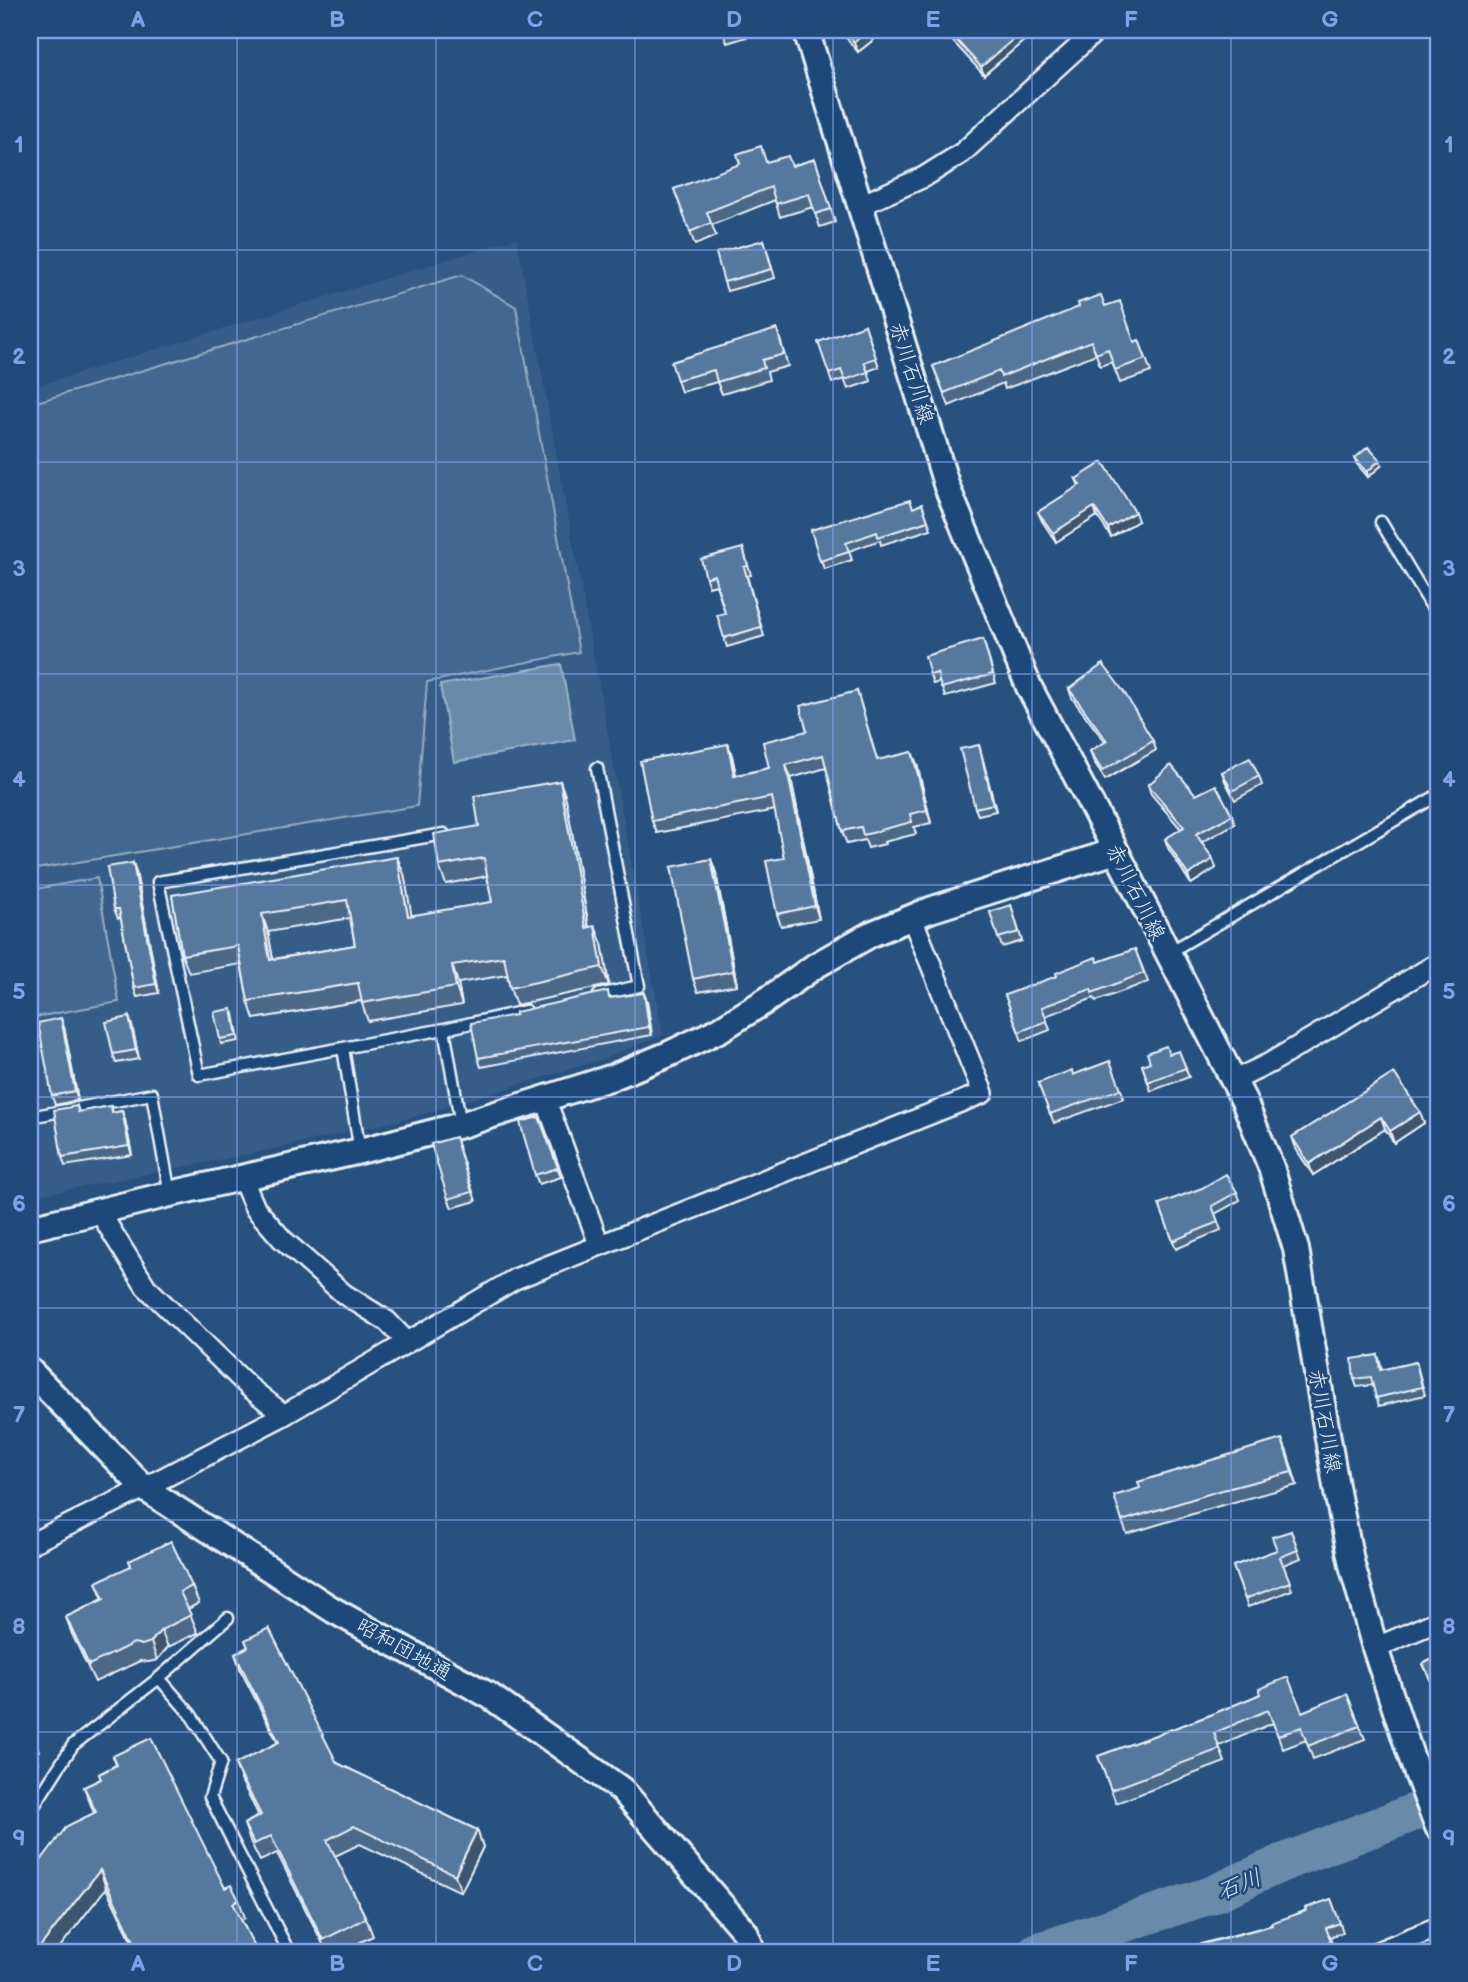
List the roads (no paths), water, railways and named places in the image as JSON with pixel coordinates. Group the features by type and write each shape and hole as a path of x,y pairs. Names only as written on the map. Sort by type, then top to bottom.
{"street":[{"name":"赤川石川線","path":"806,30 947,486 1029,687 1233,1081 1271,1167 1296,1249 1337,1492 1352,1564 1374,1648 1438,1827"},
{"path":"861,205 924,177 962,153 1097,30"},
{"path":"30,1228 360,1152 461,1125 613,1077 719,1030 768,1000 815,966 870,934 1116,851"},
{"path":"30,1544 284,1415 515,1279 983,1093 912,918"},
{"path":"1233,1081 1270,1063 1438,963"},
{"path":"545,1098 599,1244"},
{"path":"242,1178 255,1208 282,1239 344,1294 387,1321 407,1342"},
{"path":"99,1211 146,1287 249,1387 284,1415"},
{"name":"昭和団地通","path":"30,1371 144,1488 332,1610 490,1696 622,1790 745,1932 754,1952"},
{"path":"1374,1648 1438,1621"},
{"path":"1377,1952 1438,1927"}],"lane":[{"path":"1381,522 1438,617"},
{"path":"587,998 639,986 597,768"},
{"path":"1168,953 1438,795"},
{"path":"452,833 158,882 198,1075 444,1029 535,1009"},
{"path":"444,1029 461,1125"},
{"path":"343,1048 360,1152"},
{"path":"30,1117 152,1094 170,1194"},
{"path":"30,1812 73,1745 159,1678 228,1618"},
{"path":"159,1678 191,1715 221,1762 210,1797 289,1952"}],"waterway":[{"name":"石川","path":"1036,1952 1211,1895 1282,1863 1438,1803"}]}
